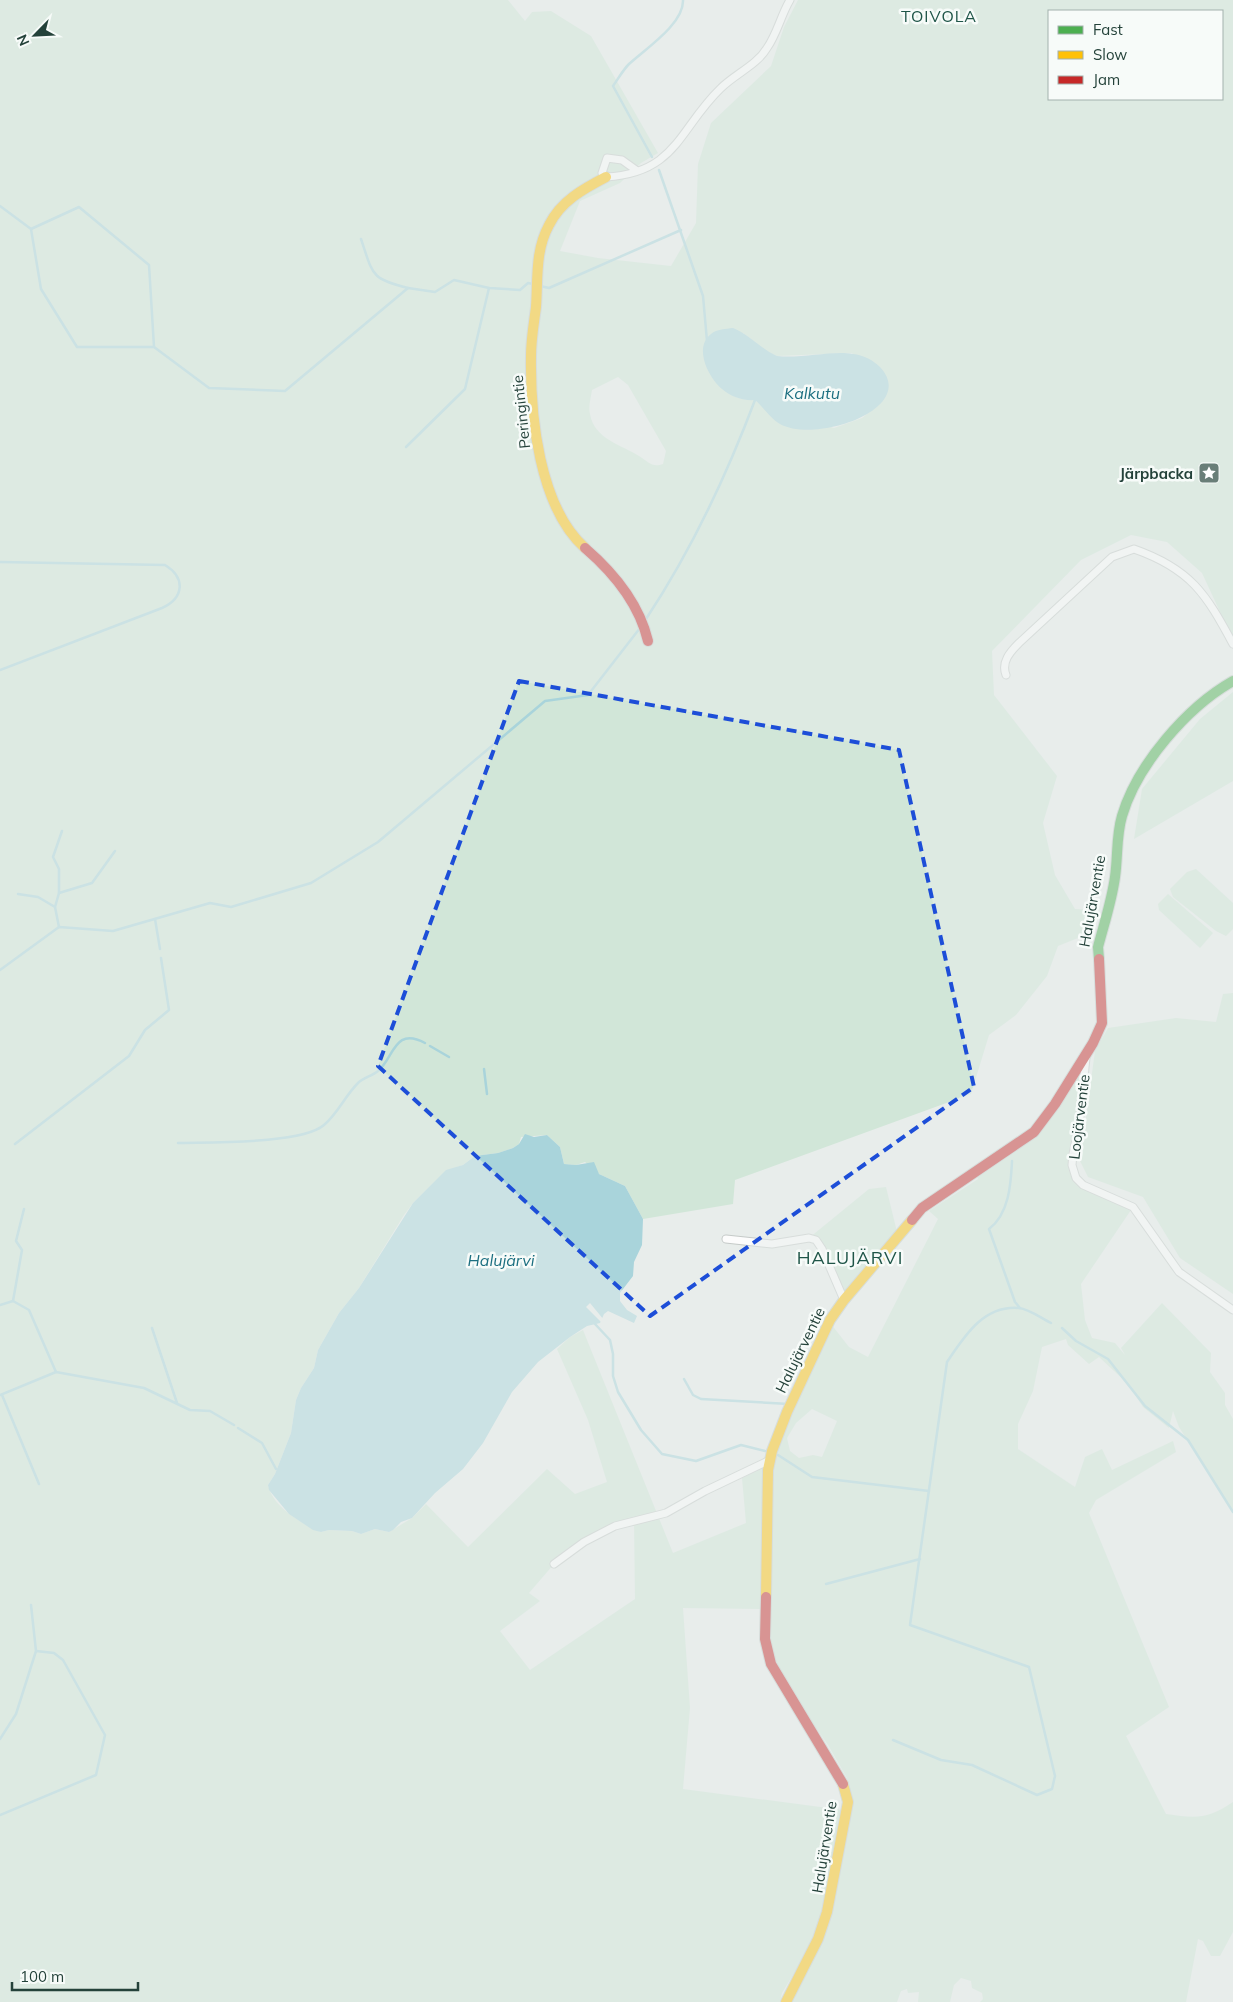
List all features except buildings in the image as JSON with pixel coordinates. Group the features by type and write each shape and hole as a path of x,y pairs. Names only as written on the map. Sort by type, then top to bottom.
{"street":[{"name":"Peringintie","path":"648,641 647,632 628,595 607,568 572,537 558,513 541,464 531,381 538,257 543,238 552,221 570,196 606,177 654,164 673,150 700,111 720,88 762,55 768,48 790,0"},
{"path":"606,177 602,173 602,166 607,158 622,160 636,170"},
{"path":"1006,675 1004,669 1008,654 1019,643 1112,557 1134,550 1167,563 1193,583 1209,600 1233,644"},
{"name":"Halujärventie","path":"786,2002 818,1939 828,1912 848,1802 842,1780 771,1664 765,1639 770,1460 790,1404 830,1320 844,1300 922,1208 1034,1132 1055,1104 1086,1054 1102,1023 1098,948 1115,876 1117,846 1122,817 1132,791 1144,769 1161,746 1186,718 1212,693 1233,681"},
{"name":"Loojärventie","path":"1086,1054 1079,1126 1072,1165 1076,1178 1083,1186 1133,1207 1179,1272 1233,1310"},
{"path":"726,1239 772,1244 809,1238 816,1240 822,1249 844,1300"},
{"path":"554,1564 584,1542 604,1531 634,1520 666,1514 705,1491 770,1460"}],"highlighted area":[{"path":"519,681 899,750 974,1087 650,1316 378,1066"}],"green space":[{"path":"0,0 508,0 525,21 532,12 551,11 591,36 658,153 641,163 620,183 580,201 560,251 598,258 671,266 696,223 698,164 711,123 771,66 784,27 798,0 1233,0 1233,640 1202,573 1167,542 1131,535 1081,560 992,651 994,695 1057,776 1043,823 1055,875 1075,909 1094,910 1088,934 1058,946 1047,976 1016,1015 989,1035 971,1094 735,1180 733,1204 643,1219 625,1186 599,1174 585,1162 576,1165 564,1164 560,1147 547,1135 521,1137 519,1144 513,1148 498,1153 475,1156 463,1165 446,1171 413,1203 404,1215 359,1288 339,1313 318,1350 314,1368 301,1388 296,1400 291,1433 275,1474 268,1485 271,1494 282,1508 297,1519 321,1532 329,1530 352,1531 361,1534 375,1529 389,1532 412,1518 426,1504 468,1547 547,1469 575,1494 607,1482 588,1420 557,1349 570,1337 583,1330 673,1553 746,1523 742,1478 765,1467 760,1609 683,1608 690,1708 683,1789 843,1810 831,1861 824,1909 811,1945 782,1993 780,2002 0,2002","holes":["743,333 766,351 777,356 852,353 882,402 862,418 834,428 760,404 755,400 746,400 730,394 717,383 705,360","618,377 628,385 666,451 663,464 651,464 610,440 597,430 593,423 589,411 592,390","634,1520 635,1599 530,1670 500,1631 540,1601 529,1593 554,1564 615,1526"]},
{"path":"1233,692 1233,781 1134,839 1142,789 1200,719"},
{"path":"1196,869 1233,903 1233,929 1226,936 1216,931 1173,897 1170,889 1187,872"},
{"path":"1168,894 1213,933 1200,948 1159,910 1158,904"},
{"path":"1233,993 1233,1294 1180,1258 1143,1197 1088,1177 1077,1155 1085,1125 1095,1051 1108,1028 1176,1018 1216,1022 1223,994"},
{"path":"1086,1054 1073,1154 1076,1178 1133,1207 1081,1284 1085,1320 1092,1338 1115,1343 1125,1355 1121,1348 1162,1303 1211,1353 1210,1372 1225,1393 1225,1405 1233,1419 1233,1512 1179,1427 1173,1411 1169,1428 1143,1407 1128,1384 1099,1357 1089,1364 1068,1345 1066,1339 1042,1347 1033,1391 1018,1424 1018,1449 1075,1487 1085,1457 1102,1449 1112,1470 1173,1441 1176,1452 1096,1500 1089,1513 1169,1707 1126,1736 1166,1814 1193,1817 1208,1815 1233,1802 1233,1932 1220,1956 1211,1956 1203,1941 1198,1939 1186,2002 980,2002 983,1999 982,1993 972,1988 971,1981 961,1978 954,1985 950,2002 918,2002 919,1992 908,1993 907,1989 901,1991 897,2002 791,2002 832,1913 853,1801 847,1778 828,1745 787,1686 771,1652 770,1534 774,1460 786,1422 831,1324 849,1347 868,1357 938,1219 929,1211 978,1179 976,1172 1034,1132","holes":["812,1409 837,1421 822,1457 813,1455 799,1458 790,1451 787,1438 796,1423"]},
{"path":"886,1187 898,1236 844,1300 822,1249 809,1238 869,1189"}],"water":[{"name":"Kalkutu","path":"733,328 777,356 845,353 868,358 880,367 888,382 886,396 875,409 858,419 838,426 796,429 780,424 755,400 738,398 726,392 712,378 708,370 703,355 703,347 706,340 716,331"},
{"name":"Halujärvi","path":"525,1134 534,1137 547,1135 560,1147 564,1164 576,1165 594,1162 599,1174 625,1186 643,1219 642,1245 634,1262 633,1276 620,1293 620,1301 627,1310 637,1316 634,1323 608,1311 604,1314 600,1323 587,1326 538,1362 512,1392 483,1443 463,1469 435,1493 412,1518 401,1522 389,1532 375,1529 361,1534 352,1531 329,1530 321,1532 313,1530 289,1514 269,1490 268,1485 275,1474 291,1433 296,1400 301,1388 314,1368 318,1350 339,1313 359,1288 413,1203 446,1170 463,1165 475,1156 498,1153 513,1148 519,1144"}],"pier":[{"path":"590,1303 604,1320 603,1324 586,1307"}],"waterway":[{"path":"652,157 613,86 629,64 671,27 682,9 683,0"},
{"path":"659,170 703,296 707,341"},
{"path":"0,206 31,229 41,289 77,347 154,347 209,388 285,391 408,288 435,292 454,280 489,288 520,290 528,283 533,284"},
{"path":"31,229 79,207 149,265 154,347"},
{"path":"540,286 549,288 681,230"},
{"path":"361,239 371,268 375,273 386,281 408,288"},
{"path":"406,447 465,389 489,288"},
{"path":"646,619 693,540 720,485 744,429 755,400 753,398"},
{"path":"0,562 165,565 176,576 180,588 175,599 162,608 0,670"},
{"path":"0,970 59,927 113,931 210,903 231,907 311,883 378,842 545,701 588,695 640,628"},
{"path":"59,927 55,907 59,893 59,869 53,857 62,831"},
{"path":"59,893 92,883 115,851"},
{"path":"18,894 38,897 55,907"},
{"path":"155,919 160,949"},
{"path":"15,1144 129,1056 145,1030 169,1010 161,958"},
{"path":"178,1143 255,1141 296,1136 313,1131 329,1120 358,1083 378,1071 401,1041 407,1038 425,1043"},
{"path":"430,1046 449,1057"},
{"path":"484,1069 487,1094"},
{"path":"1012,1161 1010,1189 1005,1207 996,1223 989,1229 1015,1302 1020,1308"},
{"path":"13,1301 22,1250 16,1241 24,1209"},
{"path":"0,1305 13,1301 29,1310 56,1372"},
{"path":"893,1740 941,1760 972,1765 1037,1795 1052,1789 1055,1776 1029,1667 910,1625 947,1362 976,1324 995,1312 1006,1308 1019,1308 1051,1323"},
{"path":"595,1324 610,1340 613,1354 613,1376 618,1392 641,1430 662,1454 696,1461 741,1445 765,1451"},
{"path":"152,1328 177,1403"},
{"path":"1062,1328 1076,1341 1108,1359 1145,1406 1188,1440 1233,1512"},
{"path":"0,1395 56,1372 144,1388 190,1410 210,1411 234,1425"},
{"path":"684,1379 693,1395 701,1399 789,1404"},
{"path":"2,1395 39,1484"},
{"path":"238,1428 262,1443 276,1469"},
{"path":"778,1455 812,1477 929,1491"},
{"path":"826,1584 920,1559"},
{"path":"0,1739 16,1714 36,1651 31,1605"},
{"path":"0,1815 96,1775 105,1735 63,1660 54,1653 36,1651"}],"traffic: fast":[{"path":"1099,959 1098,947 1114,886 1120,824 1129,797 1139,777 1166,739 1198,706 1233,681"}],"traffic: slow":[{"path":"585,548 569,530 557,509 547,485 540,459 536,432 531,380 531,350 539,255 549,225 560,209 573,196 606,177"},
{"path":"766,1597 768,1470 772,1451 787,1412 830,1320 844,1300 912,1220"},
{"path":"786,2002 818,1939 827,1912 848,1802 843,1784"}],"traffic: jam":[{"path":"585,548 615,578 632,601 648,641"},
{"path":"912,1220 922,1208 1034,1132 1055,1104 1093,1043 1102,1023 1099,959"},
{"path":"766,1597 765,1639 771,1664 843,1784"}],"place":[{"name":"Järpbacka","path":"1209,473"}],"district":[{"name":"TOIVOLA","path":"939,16"},
{"name":"HALUJÄRVI","path":"850,1257"}]}
